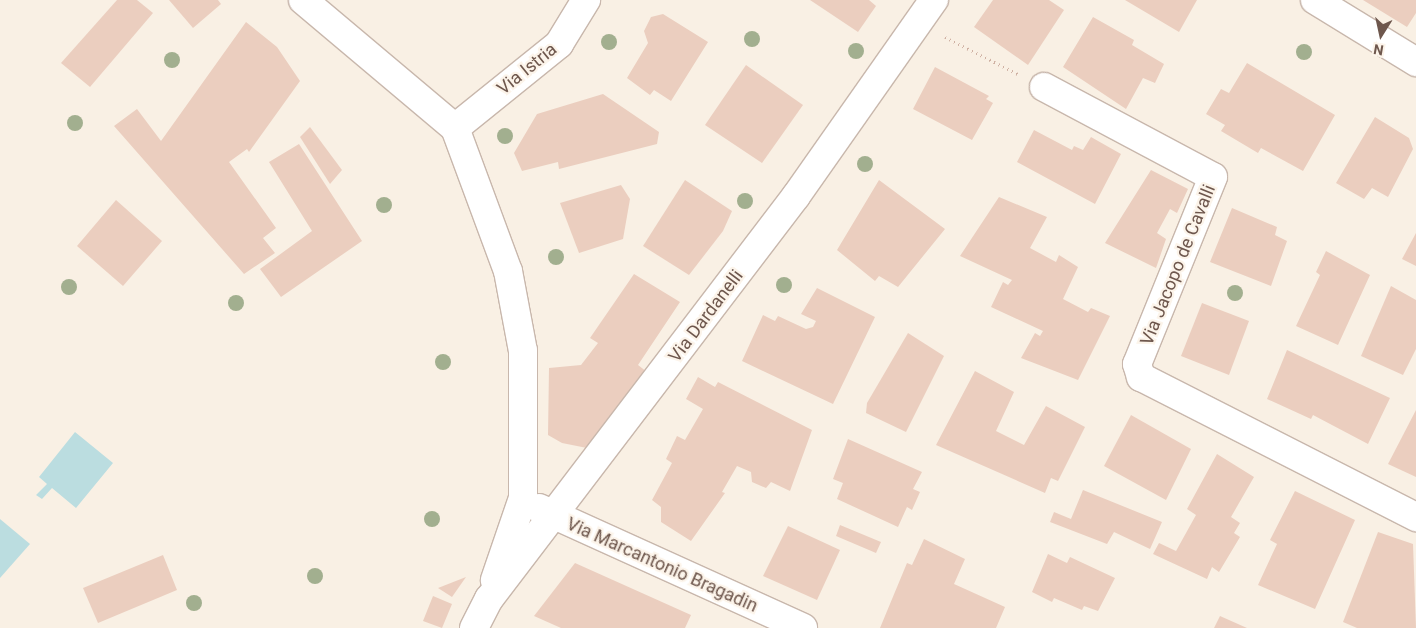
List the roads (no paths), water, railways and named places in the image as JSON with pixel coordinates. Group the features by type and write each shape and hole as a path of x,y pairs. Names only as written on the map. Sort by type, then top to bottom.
{"street":[{"path":"303,0 455,128 508,271 523,351 523,498 489,599"},
{"name":"Via Istria","path":"455,128 559,44 586,0"},
{"name":"Via Dardanelli","path":"474,628 489,599 554,517 796,196 934,0"},
{"path":"1315,0 1416,62"},
{"name":"Via Jacopo de Cavalli","path":"1044,87 1213,177 1137,364 1141,377 1416,516"},
{"name":"Via Marcantonio Bragadin","path":"523,498 554,517 804,628"}],"water":[{"path":"75,432 113,463 76,508 52,488 42,499 36,495 47,484 39,477"},
{"path":"0,519 30,544 0,578"}]}
